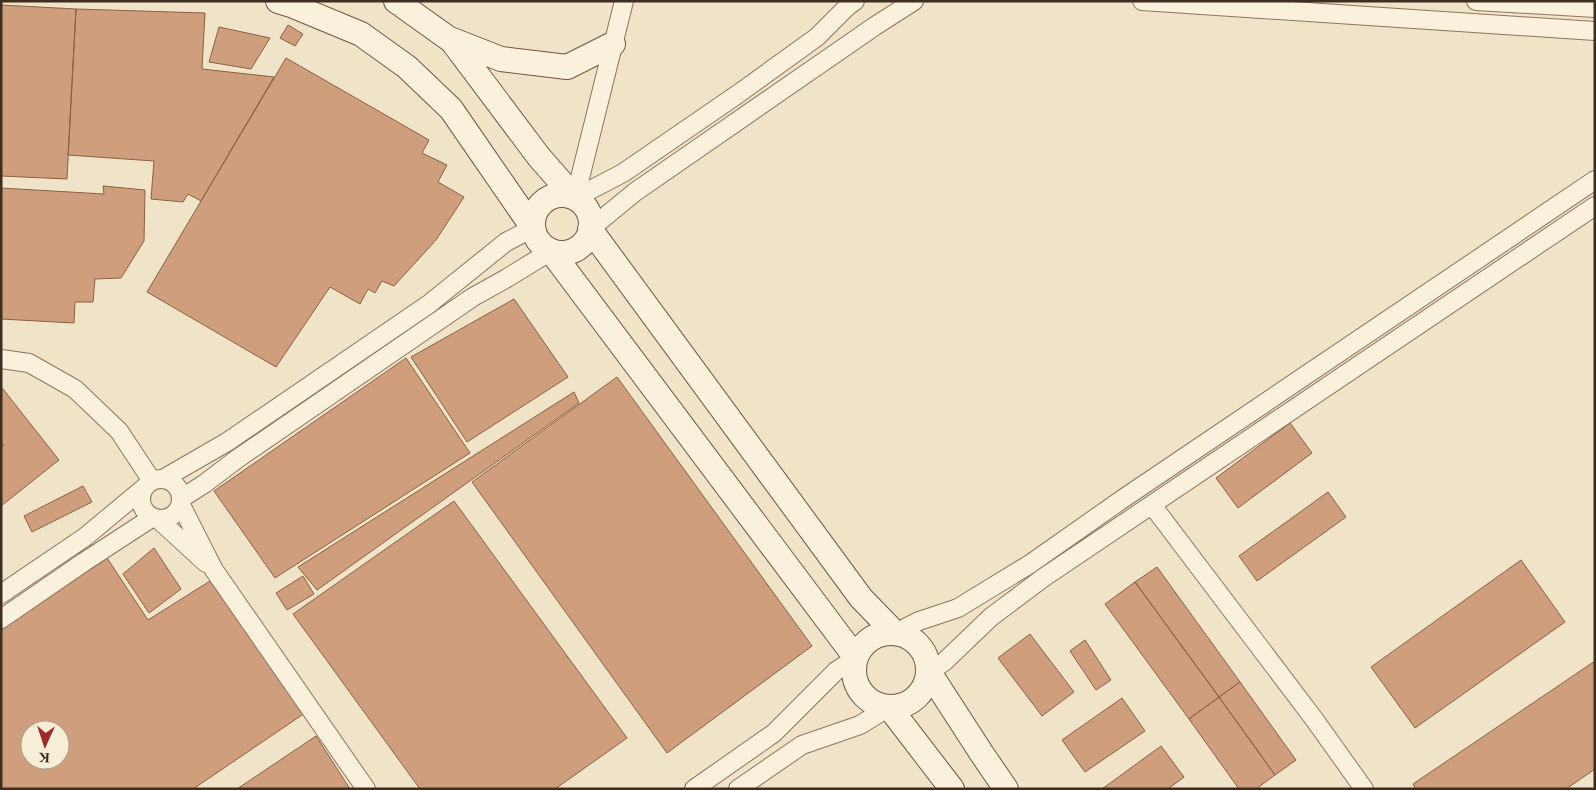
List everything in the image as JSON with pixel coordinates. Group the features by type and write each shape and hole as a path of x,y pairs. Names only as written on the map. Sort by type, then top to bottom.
{"street":[{"path":"278,1 361,34 407,67 451,109 533,228 540,243 551,251 856,658"},
{"path":"1,619 84,562 156,518 169,518 174,514 181,502 237,459 473,297 551,251 560,253 574,250 584,242 591,222 583,204 575,198 539,157 452,41 396,1"},
{"path":"575,198 624,1"},
{"path":"1142,1 1595,31"},
{"path":"1476,1 1595,8"},
{"path":"533,228 533,218 537,209 547,199 565,195 575,198 624,173 817,37 850,3"},
{"path":"590,229 635,192 904,4"},
{"path":"448,38 501,59 567,67 613,44"},
{"path":"1595,180 1124,498 1030,564 958,608 919,621 895,633 875,636 862,646 856,658 854,670 856,683 862,693 871,701 883,706 895,707 908,704 914,700 925,686 929,672 944,662 991,617 1043,578 1595,206"},
{"path":"1,594 85,537 153,483 235,436 429,304 506,242 533,228"},
{"path":"590,229 861,598 895,633 913,639 922,649 927,659 929,672 1006,789"},
{"path":"1,360 29,363 75,389 119,431 153,483"},
{"path":"214,570 143,508 141,502 142,495 153,483 174,483 178,487 181,502 214,570 366,789"},
{"path":"1152,504 1314,719 1364,789"},
{"path":"694,789 774,733 836,671 856,658"},
{"path":"738,789 802,745 860,725 889,707"},
{"path":"889,707 952,789"}],"building":[{"path":"1,5 76,9 67,179 1,176"},
{"path":"76,9 205,13 202,69 274,77 201,201 188,194 183,202 151,199 154,161 68,155"},
{"path":"288,25 303,34 295,46 280,38"},
{"path":"219,27 270,38 251,69 209,62"},
{"path":"286,58 429,140 422,153 447,165 438,182 464,197 436,240 394,286 382,281 375,293 368,289 360,304 330,287 276,367 147,292"},
{"path":"103,186 145,190 144,241 121,278 95,279 93,302 75,302 74,323 1,319 1,188 104,194"},
{"path":"514,299 568,377 467,442 411,357"},
{"path":"406,358 470,453 275,578 214,491"},
{"path":"617,377 812,646 667,753 472,482"},
{"path":"3,389 59,460 1,506 1,447 4,445 1,442 1,390"},
{"path":"574,392 579,403 317,590 298,567"},
{"path":"1290,423 1312,453 1238,508 1216,478"},
{"path":"83,486 92,502 32,532 24,516"},
{"path":"1328,492 1346,517 1257,581 1239,556"},
{"path":"454,501 627,738 555,789 420,789 293,614"},
{"path":"154,548 181,589 149,613 123,574"},
{"path":"107,558 148,620 210,581 305,713 193,789 1,789 1,630"},
{"path":"1521,560 1565,622 1415,728 1371,667"},
{"path":"1157,567 1240,682 1219,697 1135,582"},
{"path":"303,576 314,594 287,610 276,593"},
{"path":"1135,582 1219,697 1189,719 1105,604"},
{"path":"1030,634 1074,692 1042,716 998,658"},
{"path":"1085,640 1111,680 1096,690 1070,651"},
{"path":"1595,661 1595,769 1566,789 1416,789 1413,784"},
{"path":"1240,682 1296,760 1275,775 1219,697"},
{"path":"1219,697 1275,775 1256,789 1239,789 1189,719"},
{"path":"1122,698 1145,731 1085,772 1062,740"},
{"path":"316,736 350,789 237,789"},
{"path":"1161,746 1184,777 1168,789 1102,789"}]}
